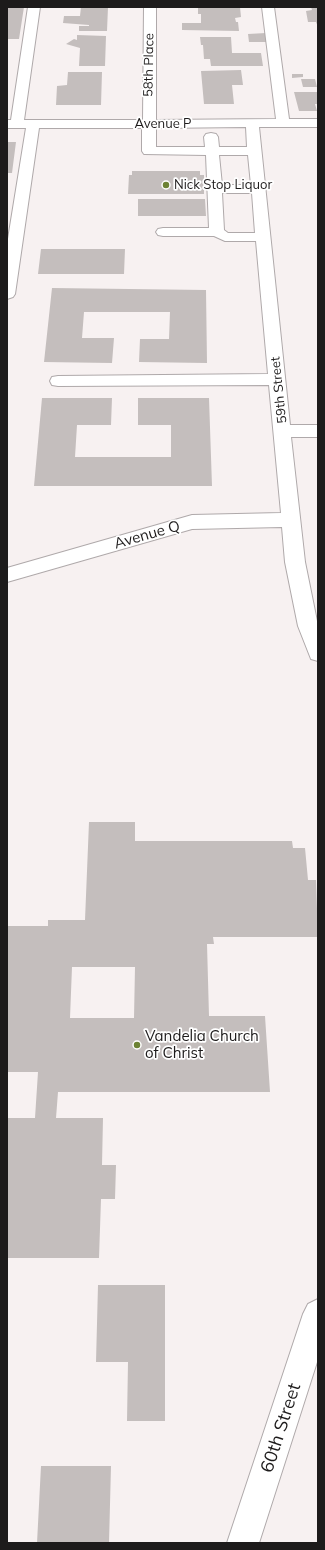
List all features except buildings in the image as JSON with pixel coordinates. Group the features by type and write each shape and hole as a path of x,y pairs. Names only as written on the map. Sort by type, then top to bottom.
{"street":[{"path":"12,124 34,7"},
{"name":"58th Place","path":"150,7 148,151 212,151"},
{"path":"268,7 283,123"},
{"path":"210,123 217,232"},
{"name":"Avenue P","path":"12,124 318,123"},
{"path":"7,294 33,124"},
{"name":"59th Street","path":"252,124 295,562 308,626 318,653"},
{"path":"212,151 255,151"},
{"path":"215,189 259,189"},
{"path":"163,232 217,232 225,237 264,237"},
{"path":"58,381 278,379"},
{"path":"283,431 318,431"},
{"name":"Avenue Q","path":"7,575 192,522 229,520 291,520"},
{"name":"60th Street","path":"243,1543 318,1314"}],"place":[{"name":"Nick Stop Liquor","path":"166,185"},
{"name":"Vandelia Church of Christ","path":"137,1045"}]}
